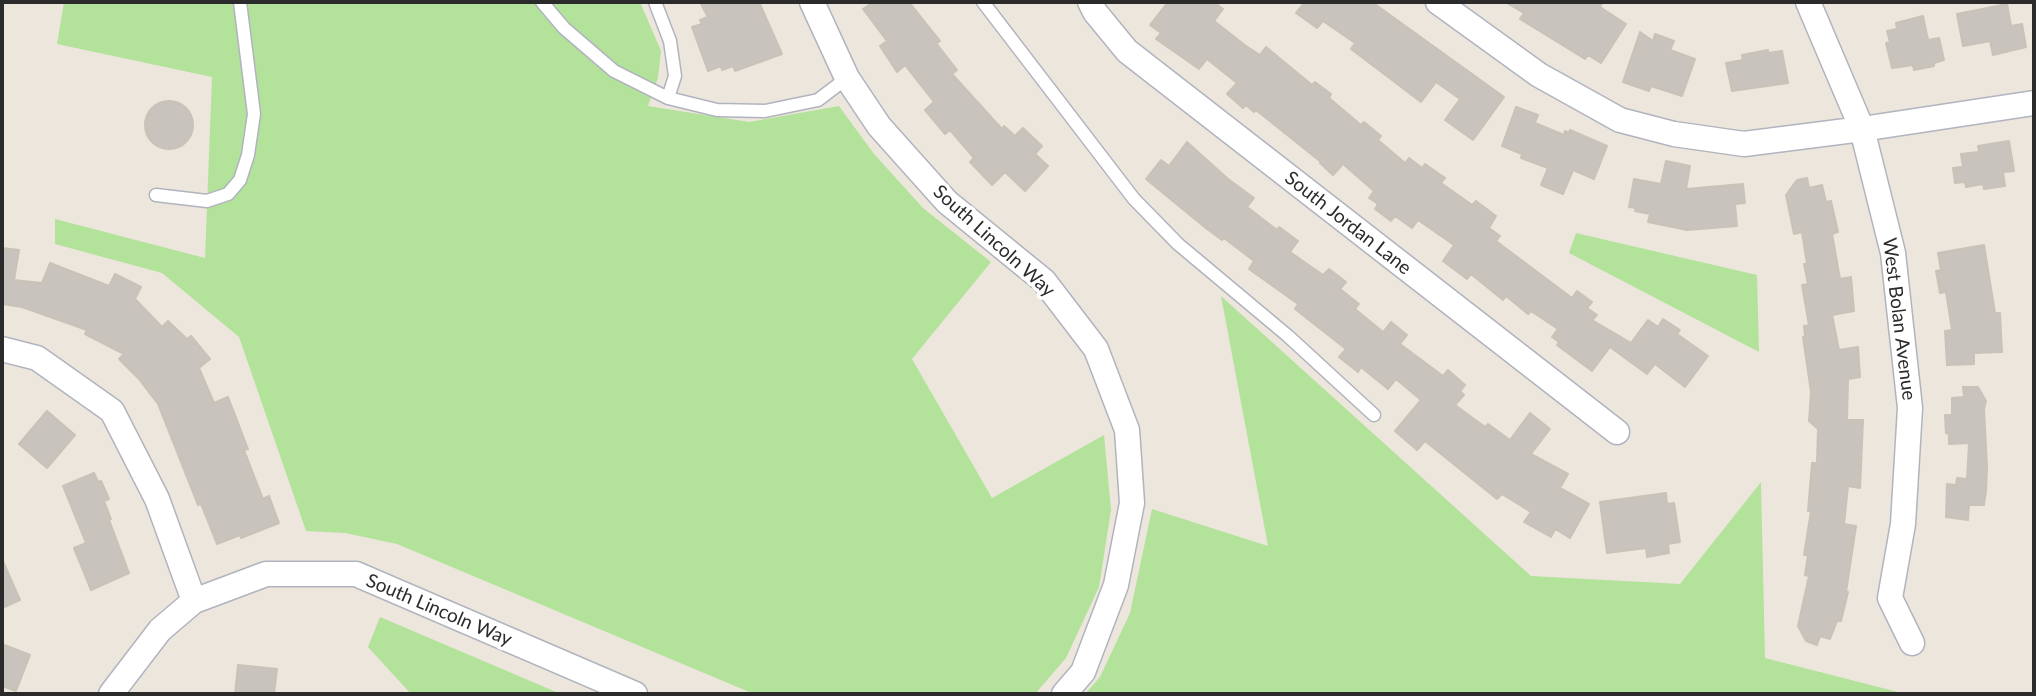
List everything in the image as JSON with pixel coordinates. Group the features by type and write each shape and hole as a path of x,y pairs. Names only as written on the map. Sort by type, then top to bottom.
{"street":[{"name":"South Lincoln Way","path":"812,2 847,78 879,126 947,202 1044,281 1096,349 1127,430 1132,503 1116,585 1083,672 1064,694"},
{"name":"South Jordan Lane","path":"1090,2 1127,51 1617,432"},
{"path":"1438,2 1539,75 1620,120 1674,134 1744,144 2034,103"},
{"name":"West Bolan Avenue","path":"1808,2 1862,129 1893,253 1910,408 1903,524 1890,598 1912,643"},
{"path":"2,349 37,358 112,411 157,499 194,601"},
{"name":"South Lincoln Way","path":"111,694 160,630 194,601 265,574 356,574 635,694"}],"lane":[{"path":"156,195 207,201 228,194 240,180 248,155 254,114 240,2"},
{"path":"542,2 564,28 614,71 668,98 718,110 765,111 818,100 847,78"},
{"path":"655,2 670,41 675,76 668,98"},
{"path":"983,2 1134,198 1178,244 1288,337 1374,415"}],"green space":[{"path":"64,2 640,2 661,51 658,78 648,106 749,122 839,106 874,154 923,208 991,262 912,359 992,498 1104,435 1111,510 1099,587 1066,658 1035,694 754,694 397,544 345,533 306,531 239,337 162,273 55,244 55,219 205,258 212,77 57,44"},
{"path":"1576,233 1757,275 1759,352 1569,253"},
{"path":"1221,296 1531,576 1680,584 1761,482 1765,658 1906,694 1085,694 1100,677 1130,613 1152,509 1268,546"},
{"path":"380,617 561,694 411,694 368,647"}],"building":[{"path":"700,2 759,2 782,54 735,71 733,66 722,70 721,66 708,71 692,27 702,24 700,20 708,17"},
{"path":"873,2 909,2 940,41 936,43 957,70 952,74 1002,129 1004,126 1015,136 1023,128 1042,146 1035,154 1048,166 1025,191 1005,172 992,185 970,162 974,158 950,130 945,134 925,110 934,102 905,65 897,72 880,46 887,41 863,9"},
{"path":"1168,2 1214,2 1223,9 1214,21 1246,46 1260,55 1266,47 1312,85 1315,82 1331,94 1329,98 1361,125 1364,122 1381,136 1378,140 1405,163 1409,158 1422,168 1425,164 1445,178 1441,183 1472,205 1476,201 1496,216 1489,228 1500,236 1496,241 1572,298 1577,291 1592,302 1587,308 1597,315 1592,320 1631,343 1648,320 1658,327 1663,319 1680,330 1677,334 1708,356 1685,387 1655,364 1647,374 1610,347 1592,371 1557,345 1559,342 1552,337 1558,329 1531,311 1528,314 1506,296 1503,300 1471,274 1467,279 1443,261 1454,245 1418,220 1412,228 1395,216 1391,221 1375,209 1378,204 1369,198 1374,191 1343,164 1333,175 1321,162 1256,110 1254,112 1246,105 1243,108 1227,94 1237,83 1207,59 1199,69 1156,39 1161,33 1150,25"},
{"path":"1305,2 1372,2 1504,97 1473,140 1445,120 1460,99 1436,82 1421,102 1351,49 1355,43 1323,21 1317,28 1296,13"},
{"path":"1505,2 1603,2 1600,7 1626,24 1601,63 1588,55 1585,59 1520,19 1524,13"},
{"path":"2007,4 2011,26 2022,24 2026,47 1993,55 1990,41 1963,46 1957,14"},
{"path":"1923,16 1928,40 1939,38 1944,60 1934,63 1934,66 1914,70 1913,65 1892,68 1886,43 1890,42 1887,31 1897,29 1896,23"},
{"path":"1640,32 1653,41 1655,34 1674,41 1670,50 1695,59 1682,96 1651,86 1649,91 1623,82"},
{"path":"1768,50 1768,53 1782,51 1788,83 1732,91 1726,63 1743,60 1742,55"},
{"path":"169,101 186,108 193,125 186,142 169,149 152,142 145,125 152,108"},
{"path":"1516,107 1538,115 1535,123 1564,135 1565,131 1569,133 1570,130 1607,146 1594,179 1573,170 1563,194 1541,185 1548,168 1521,158 1522,154 1502,146"},
{"path":"2009,141 2014,171 2003,172 2005,186 1984,189 1983,184 1966,187 1965,182 1955,183 1953,168 1963,167 1961,154 1979,152 1978,146"},
{"path":"1187,142 1254,198 1247,207 1277,230 1279,227 1298,241 1290,252 1323,275 1329,269 1346,282 1340,289 1359,304 1355,309 1383,332 1391,322 1407,335 1400,344 1443,376 1448,370 1465,385 1460,391 1464,395 1455,405 1485,427 1488,424 1510,440 1530,413 1550,429 1531,454 1568,474 1560,488 1589,504 1570,538 1555,529 1551,537 1524,522 1531,512 1502,494 1497,499 1425,441 1417,450 1395,431 1421,400 1396,379 1388,389 1361,367 1358,372 1339,357 1346,349 1295,309 1298,304 1249,269 1254,261 1224,238 1222,240 1207,229 1146,179 1161,160 1169,166"},
{"path":"1666,161 1690,166 1686,189 1743,184 1745,203 1735,204 1737,226 1687,230 1648,222 1650,214 1629,207 1634,179 1661,184"},
{"path":"1807,178 1809,188 1822,185 1826,202 1831,201 1838,232 1832,234 1840,279 1851,277 1854,311 1832,315 1839,350 1858,347 1860,377 1848,379 1847,420 1863,420 1860,488 1848,486 1844,524 1856,526 1848,592 1841,621 1837,621 1830,639 1820,636 1817,645 1806,641 1798,626 1809,576 1805,575 1808,555 1804,555 1811,511 1808,511 1812,463 1817,463 1818,429 1809,421 1811,392 1803,337 1804,326 1809,325 1802,285 1808,284 1804,264 1807,264 1802,232 1794,234 1786,195 1797,180"},
{"path":"1984,245 1995,313 2000,313 2002,352 1974,353 1974,364 1947,365 1945,331 1952,330 1946,292 1940,293 1936,271 1941,270 1938,253"},
{"path":"2,248 19,250 14,280 42,283 50,263 109,286 115,274 141,287 135,299 162,327 168,321 187,339 191,336 210,359 199,368 214,403 228,397 263,499 269,496 279,523 217,544 201,504 198,505 158,404 119,359 124,354 85,334 87,330 22,307 2,304"},
{"path":"1963,387 1978,387 1986,401 1984,409 1987,467 1984,505 1969,505 1968,520 1946,517 1947,484 1956,485 1957,478 1967,479 1969,443 1949,444 1945,415 1952,415 1952,398 1964,397"},
{"path":"47,411 75,435 47,468 19,444"},
{"path":"94,473 109,499 104,501 111,519 109,520 129,573 91,590 74,548 86,543 63,486"},
{"path":"1666,493 1667,504 1674,503 1680,542 1668,544 1669,553 1647,557 1646,548 1607,553 1600,502"},
{"path":"2,559 20,600 2,608"},
{"path":"2,644 30,655 16,691 2,686"},
{"path":"238,665 277,669 274,694 235,694"}]}
